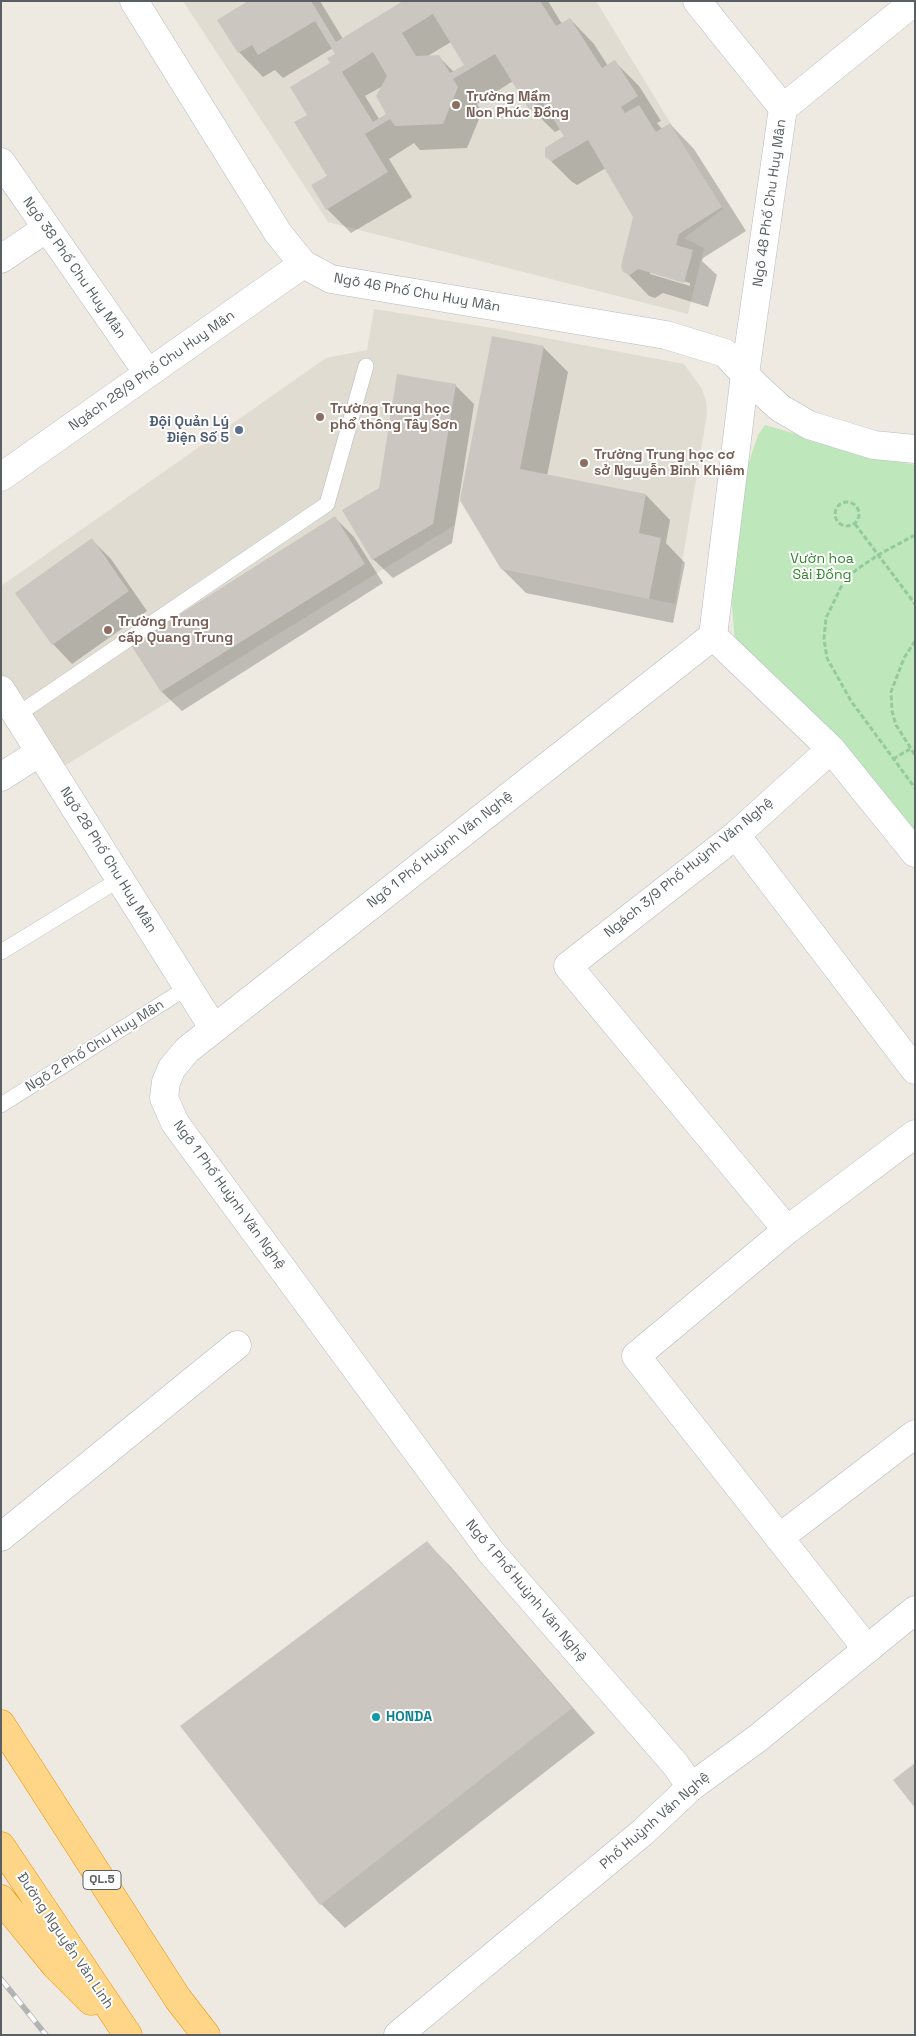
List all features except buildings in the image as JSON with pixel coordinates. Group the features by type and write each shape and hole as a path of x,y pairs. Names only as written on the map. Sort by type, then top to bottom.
{"highway":[{"name":"QL.5","path":"1,1724 178,1999 206,2035"},
{"name":"Đường Nguyễn Văn Linh","path":"1,1846 128,2035"},
{"path":"1,1899 55,1966 128,2035"}],"street":[{"name":"Ngõ 46 Phố Chu Huy Mân","path":"134,1 278,233 303,264 331,279 666,335 725,353 780,408 809,425 874,445 915,449"},
{"name":"Ngõ 48 Phố Chu Huy Mân","path":"697,1 783,108 744,374 713,636"},
{"path":"783,108 915,1"},
{"name":"Ngõ 38 Phố Chu Huy Mân","path":"1,162 148,374"},
{"path":"1,259 47,228"},
{"name":"Ngách 28/9 Phố Chu Huy Mân","path":"1,477 303,264"},
{"path":"713,636 831,748 915,853"},
{"name":"Ngõ 1 Phố Huỳnh Văn Nghệ","path":"691,1787 675,1764 491,1552 175,1123 164,1098 166,1082 172,1068 187,1050 713,636"},
{"name":"Ngõ 28 Phố Chu Huy Mân","path":"1,690 214,1028"},
{"name":"Ngách 3/9 Phố Huỳnh Văn Nghệ","path":"786,1230 568,966 736,835 831,748"},
{"path":"1,777 40,752"},
{"path":"736,835 915,1070"},
{"path":"867,1649 636,1356 786,1230 915,1134"},
{"path":"1,1537 237,1345"},
{"path":"779,1538 915,1434"},
{"name":"Phố Huỳnh Văn Nghệ","path":"398,2035 643,1832 691,1787 758,1738 915,1610"}],"lane":[{"path":"17,716 327,504 366,366"},
{"path":"1,952 120,879"},
{"name":"Ngõ 2 Phố Chu Huy Mân","path":"1,1105 188,987"}],"path":[{"path":"842,502 854,503 859,510 859,518 855,524 846,526 836,519 837,508 842,502"},
{"path":"855,524 915,604"},
{"path":"915,535 878,555 856,570 843,583 826,618 824,639 827,658 838,680 860,716 915,788"},
{"path":"915,641 904,658 891,692 892,710 896,726 915,755"},
{"path":"893,759 910,749"}],"shaded area":[{"name":"Trường Mầm Non Phúc Đồng","path":"183,1 596,1 723,209 684,238 704,248 688,314 328,222"},
{"path":"374,309 493,328 684,364 702,389 706,401 707,414 675,604 501,569 460,501 455,525 61,768 1,679 1,586 326,358 367,350"}],"green space":[{"name":"Vườn hoa Sài Đồng","path":"765,425 880,458 915,465 915,867 735,643 728,556 745,474 758,435"}],"railway":[{"path":"1,1979 46,2035"}],"place":[{"name":"Trường Mầm Non Phúc Đồng","path":"456,105"},
{"name":"Trường Trung học phổ thông Tây Sơn","path":"320,417"},
{"name":"Đội Quản Lý Điện Số 5","path":"239,430"},
{"name":"Trường Trung học cơ sở Nguyễn Bỉnh Khiêm","path":"584,463"},
{"name":"Trường Trung cấp Quang Trung","path":"108,630"},
{"name":"HONDA","path":"376,1717"}]}
